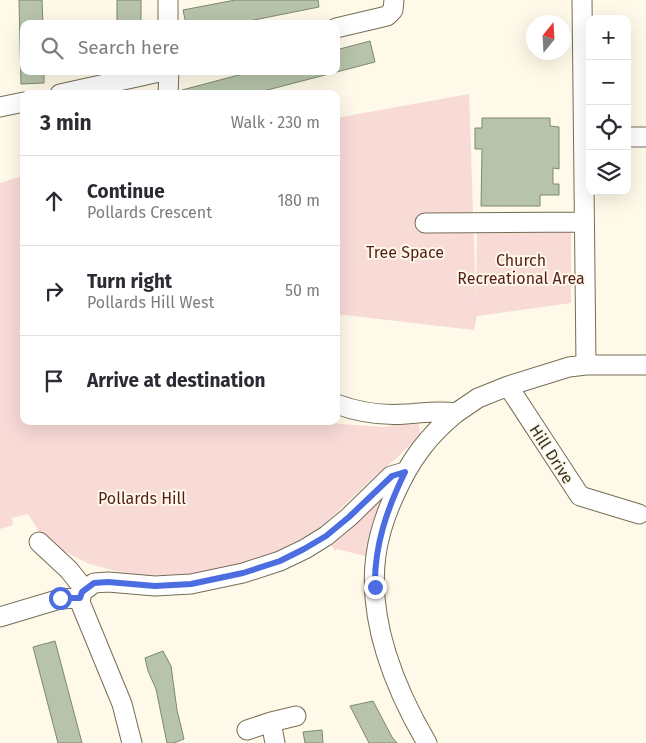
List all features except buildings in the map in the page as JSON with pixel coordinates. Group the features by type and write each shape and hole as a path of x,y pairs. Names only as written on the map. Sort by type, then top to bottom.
{"street":[{"path":"168,0 168,20"},
{"path":"340,27 387,16 393,10 394,0"},
{"path":"582,0 586,138 584,222 586,364"},
{"path":"78,90 146,75"},
{"path":"168,90 169,75"},
{"path":"0,107 20,103"},
{"path":"631,137 646,137"},
{"path":"425,223 584,222"},
{"path":"427,743 409,712 395,682 383,640 375,587 376,560 382,531 390,505 405,472 422,446 435,432 456,413 478,398 508,386 570,367 586,364 646,365"},
{"name":"Hill Drive","path":"508,386 580,496 639,514"},
{"path":"340,405 377,414 403,415 442,410 456,413"},
{"path":"0,617 60,598 82,594 90,585 100,582 155,586 191,584 243,573 280,561 326,536 392,476 405,472"},
{"path":"40,542 69,570 82,594 84,611 122,704 132,743"},
{"path":"247,730 296,716"},
{"path":"270,722 274,743"}],"green space":[{"name":"Tree Space","path":"469,94 476,298 477,229 571,228 571,303 477,316 474,330 340,314 340,117"},
{"name":"Pollards Hill","path":"20,177 20,425 340,424 385,427 412,420 419,425 420,434 398,457 376,475 316,532 277,556 237,568 183,575 132,576 87,563 62,550 39,531 28,514 12,518 13,525 0,529 0,183"},
{"path":"382,494 386,497 369,557 337,549 335,551 330,543"}],"route":[{"path":"60,598 80,598 87,586 94,583 108,582 144,586 191,584 243,573 280,561 326,536 349,517 384,482 392,476 405,472 390,505 382,531 376,554 375,587"}],"park label":[{"name":"Church Recreational Area","path":"521,269"}]}
